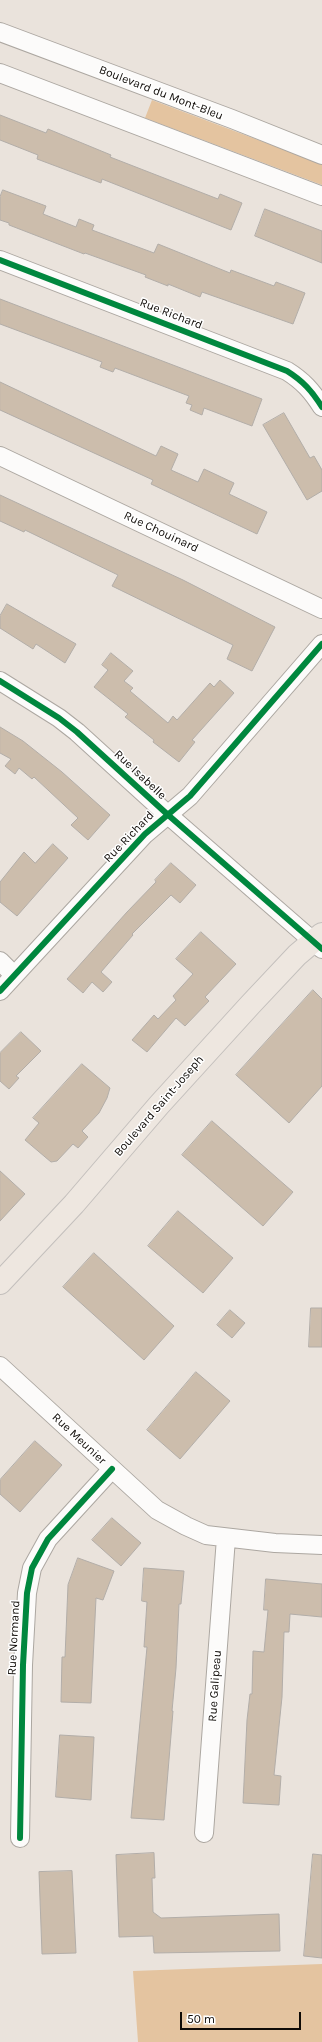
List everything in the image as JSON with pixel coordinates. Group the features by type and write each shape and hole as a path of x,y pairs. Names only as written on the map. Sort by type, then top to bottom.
{"main road":[{"name":"Boulevard Saint-Joseph","path":"0,1283 74,1204 159,1105 244,1011 297,955 319,941"}],"street":[{"name":"Boulevard du Mont-Bleu","path":"0,32 232,119 322,156"},
{"path":"0,73 322,196"},
{"name":"Rue Richard","path":"0,260 287,371 301,380 312,390 322,407"},
{"name":"Rue Chouinard","path":"0,456 322,609"},
{"name":"Rue Richard","path":"0,991 145,834 190,796 322,644"},
{"name":"Rue Isabelle","path":"0,681 48,711 77,732 167,814 319,941"},
{"path":"0,961 14,975"},
{"name":"Rue Meunier","path":"0,1366 157,1510 172,1519 206,1535 226,1538 322,1545"},
{"name":"Rue Normand","path":"20,1838 23,1665 27,1593 32,1568 48,1539 112,1469"},
{"name":"Rue Galipeau","path":"204,1833 226,1538"}],"shaded area":[{"path":"152,100 322,164 322,185 145,118"},
{"path":"322,1964 322,2042 138,2042 133,1971"}],"building":[{"path":"0,115 46,133 48,129 111,155 110,157 218,199 220,194 242,203 231,230 102,179 101,183 37,159 38,155 0,140"},
{"path":"3,190 46,206 43,214 76,227 79,219 94,225 92,230 154,253 158,244 230,273 231,270 274,286 276,282 305,293 293,324 202,292 200,297 168,284 168,286 145,277 146,275 85,253 84,254 9,225 9,223 0,220 0,197"},
{"path":"265,209 322,231 322,263 255,236"},
{"path":"0,299 262,399 252,426 204,408 202,415 190,410 192,405 186,403 189,396 115,368 113,372 100,367 102,362 0,324"},
{"path":"0,382 156,456 161,446 178,454 171,470 198,482 204,469 234,483 229,494 267,512 257,534 151,484 153,480 0,410"},
{"path":"284,413 310,458 314,456 322,470 322,491 307,500 263,425"},
{"path":"0,495 183,580 275,627 252,671 227,659 233,645 112,586 118,575 25,530 24,532 0,521"},
{"path":"7,604 76,644 65,663 36,644 33,649 0,628 0,616"},
{"path":"111,653 133,671 124,681 133,688 130,691 168,723 173,716 177,720 210,683 214,687 220,680 234,693 192,740 195,742 179,762 153,742 154,740 125,717 128,714 94,687 108,670 102,665"},
{"path":"0,727 23,741 62,772 110,815 88,840 71,825 78,818 34,777 32,779 19,768 15,774 5,766 11,759 0,753"},
{"path":"53,844 68,858 17,916 0,902 0,882 24,852 35,863"},
{"path":"171,863 196,885 180,903 171,895 132,934 133,935 101,972 112,982 103,992 92,982 83,993 67,979 156,882 155,880"},
{"path":"201,932 236,964 205,997 209,1001 185,1026 176,1018 147,1052 132,1040 154,1015 158,1019 176,1000 173,996 193,974 176,959"},
{"path":"313,990 322,999 322,1086 289,1123 236,1075"},
{"path":"21,1032 41,1051 16,1076 19,1078 9,1089 0,1081 0,1053"},
{"path":"82,1064 110,1088 107,1098 99,1113 82,1131 88,1137 78,1148 73,1144 57,1161 51,1162 25,1140 39,1123 33,1118"},
{"path":"212,1121 293,1192 263,1226 182,1155"},
{"path":"0,1171 25,1194 0,1221"},
{"path":"178,1211 233,1258 203,1293 148,1246"},
{"path":"94,1253 174,1326 144,1360 63,1287"},
{"path":"311,1308 322,1308 322,1347 309,1347"},
{"path":"230,1310 245,1323 232,1338 217,1325"},
{"path":"196,1372 230,1401 180,1459 147,1430"},
{"path":"35,1441 62,1465 20,1512 0,1494 0,1480"},
{"path":"112,1518 141,1543 121,1566 92,1540"},
{"path":"78,1558 114,1571 103,1600 96,1598 91,1703 61,1702 62,1657 65,1657 68,1585"},
{"path":"144,1568 184,1571 181,1604 179,1604 176,1668 164,1820 131,1818 147,1647 144,1647 147,1602 142,1601"},
{"path":"266,1579 322,1584 322,1617 290,1614 289,1632 284,1632 282,1697 274,1775 281,1776 279,1805 243,1803 247,1720 250,1694 252,1694 253,1651 264,1652 268,1610 264,1610"},
{"path":"60,1735 94,1737 91,1800 56,1797"},
{"path":"154,1853 155,1878 152,1878 153,1912 161,1918 279,1914 280,1951 154,1953 153,1936 119,1937 116,1855"},
{"path":"313,1854 322,1855 322,1958 304,1956"},
{"path":"72,1871 76,1953 42,1954 39,1872"}],"cycle path":[{"path":"0,260 287,371 307,387 322,407"},
{"path":"0,991 145,834 190,796 322,644"},
{"path":"0,681 59,718 77,732 167,814 322,949"},
{"path":"20,1838 23,1665 27,1593 32,1568 48,1539 112,1469"}]}
